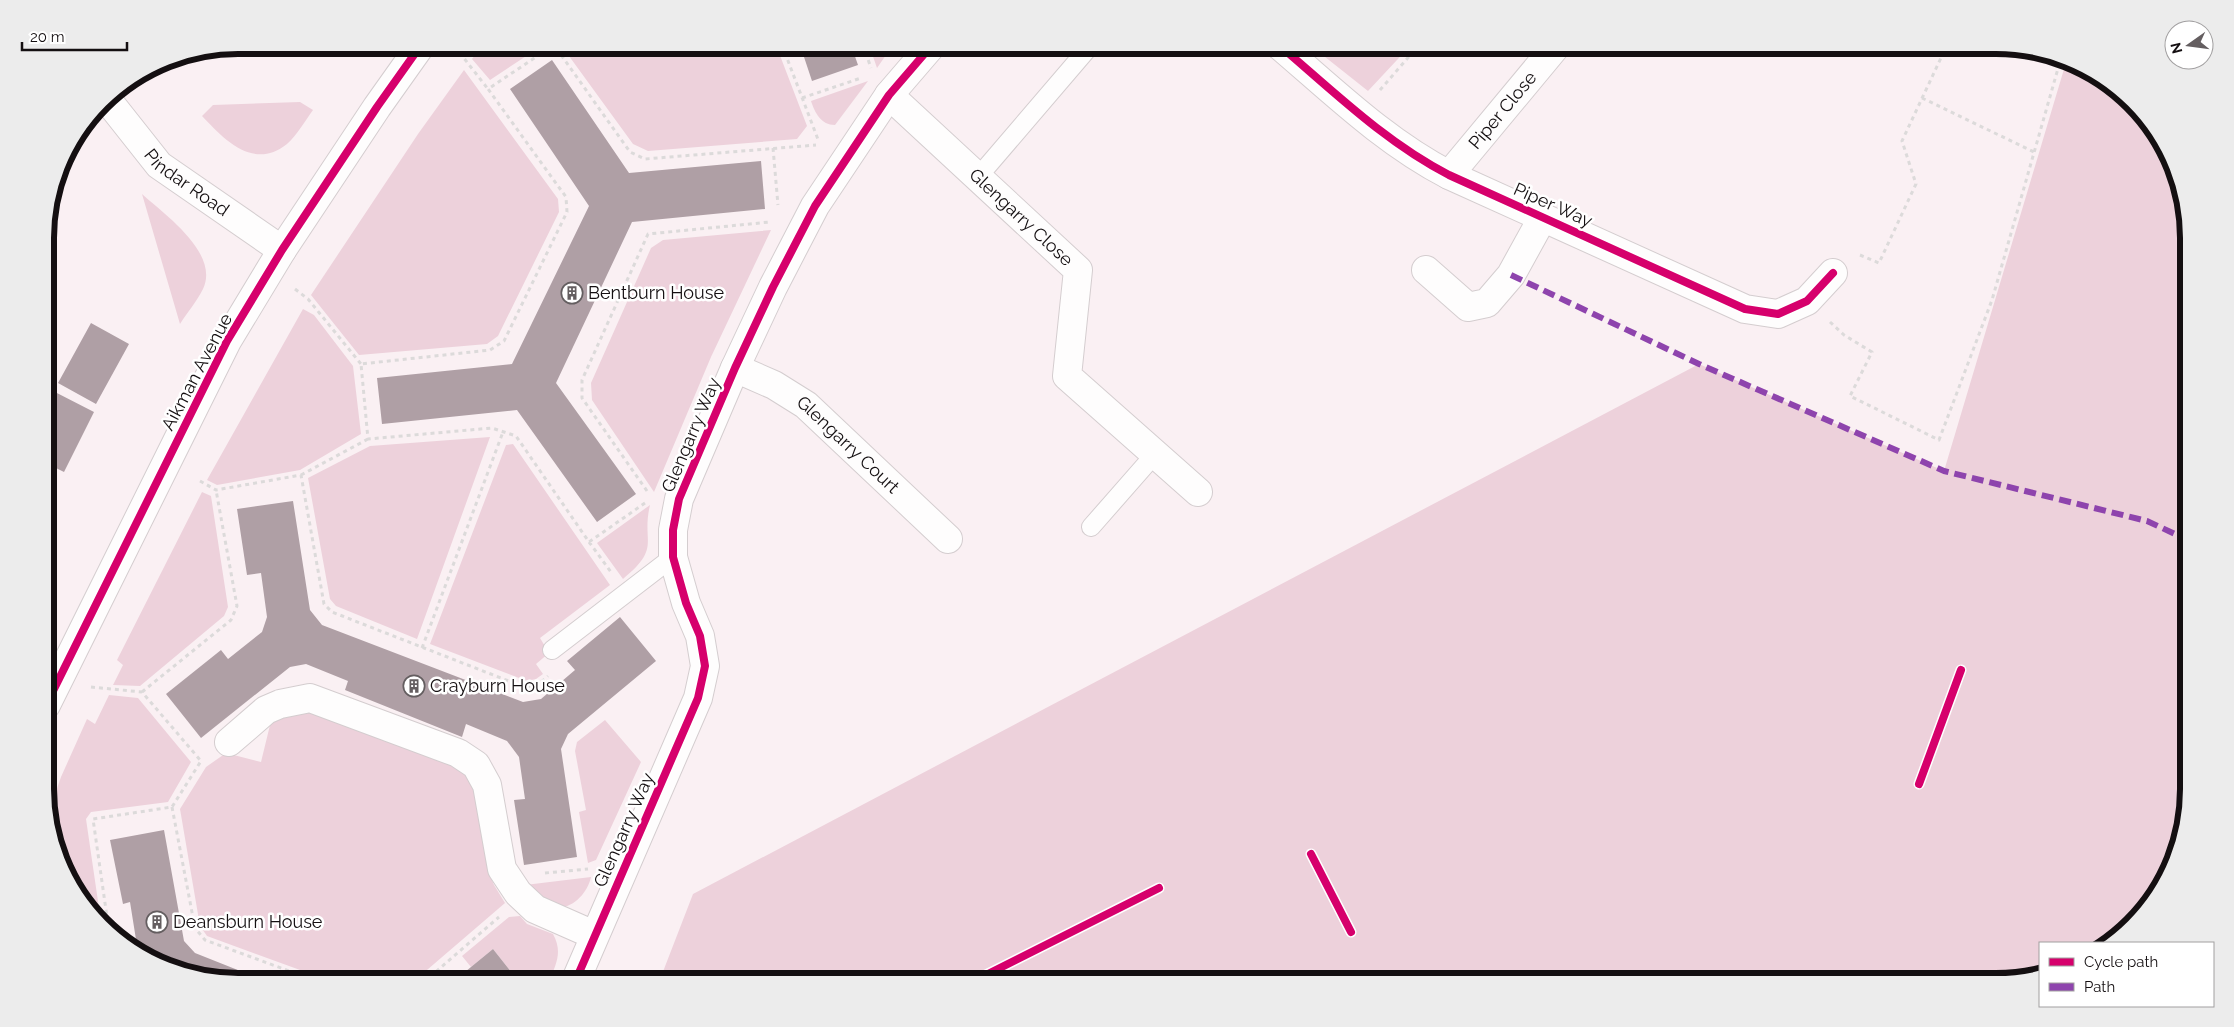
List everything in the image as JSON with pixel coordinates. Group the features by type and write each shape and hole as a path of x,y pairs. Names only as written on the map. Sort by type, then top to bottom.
{"street":[{"name":"Aikman Avenue","path":"54,689 227,341 276,260 377,107 415,54"},
{"name":"Glengarry Way","path":"579,973 698,698 705,666 700,636 686,604 673,557 673,530 680,499 773,287 815,206 881,85 921,54"},
{"name":"Piper Way","path":"1289,54 1359,114 1417,159 1448,175 1745,309 1778,314 1807,302 1833,273"},
{"name":"Piper Close","path":"1448,175 1549,54"},
{"name":"Glengarry Close","path":"881,85 1078,270 1067,376 1198,492"},
{"name":"Pindar Road","path":"111,104 160,165 276,260"},
{"path":"1426,270 1468,307 1487,303 1511,275 1544,217"},
{"name":"Glengarry Court","path":"736,368 774,385 806,404 948,539"},
{"path":"229,742 266,710 288,701 310,698 458,753 476,765 487,785 502,869 515,887 535,909 594,935"}],"lane":[{"path":"978,177 1083,54"},
{"path":"1091,528 1155,454"},
{"path":"552,650 673,557"}],"path":[{"path":"360,364 490,350 504,341 568,212 566,197 488,89 460,54"},
{"path":"488,89 540,54"},
{"path":"560,54 630,152 645,159 820,145 785,54"},
{"path":"867,54 881,85"},
{"path":"1359,114 1411,54"},
{"path":"1833,273 1848,249 1879,263 1916,184 1902,141 1943,54"},
{"path":"1807,302 1844,336 1872,352 1850,396 1938,440 1992,300 2060,66"},
{"path":"802,98 864,77"},
{"path":"1922,98 2034,152"},
{"path":"772,148 779,212"},
{"path":"589,542 652,498 582,398 582,380 648,234 780,221"},
{"path":"276,260 360,364 368,438"},
{"path":"200,481 216,490 301,475 368,438 492,428 516,436 626,593"},
{"path":"422,648 503,432"},
{"path":"301,475 324,604 332,612 524,687 538,684 560,665 552,650"},
{"path":"63,671 94,688 142,692 231,620 237,606 216,490"},
{"path":"142,692 201,761 172,807 195,928 205,940 295,973"},
{"path":"107,918 93,819 172,807"},
{"path":"433,973 515,887 593,868"}],"shaded area":[{"path":"476,54 529,54 490,80 472,59"},
{"path":"568,54 779,54 807,126 797,139 648,151 633,144"},
{"path":"872,54 887,54 877,68"},
{"path":"1321,54 1403,54 1368,91"},
{"path":"2065,67 2099,85 2118,99 2135,116 2156,146 2166,167 2174,190 2179,214 2180,801 2177,825 2166,860 2156,881 2135,911 2118,928 2099,942 2039,942 2039,968 2008,973 662,973 693,894 1699,364 1944,471"},
{"path":"464,70 558,199 559,212 498,336 487,344 359,355 311,295 418,134"},
{"path":"868,81 835,125 822,121 811,101"},
{"path":"300,102 313,110 301,128 287,144 274,151 262,154 240,149 220,134 202,116 213,105"},
{"path":"142,194 187,236 197,248 204,262 206,275 203,289 180,324"},
{"path":"771,230 711,357 654,492 592,400 591,383 651,248 663,240"},
{"path":"303,309 314,315 353,366 361,434 300,470 217,485 207,480"},
{"path":"490,437 417,639 336,606 330,599 308,478 370,446"},
{"path":"513,444 610,585 540,638 549,653 536,664 543,674 536,679 527,681 430,644 506,445"},
{"path":"202,492 211,496 228,607 224,616 140,686 113,685 123,665 117,660"},
{"path":"650,505 646,552 635,568 623,579 597,543"},
{"path":"109,695 138,698 191,762 168,802 91,812 86,819 99,911 78,881 68,860 57,825 54,801 61,777 87,719 95,724"},
{"path":"308,711 451,764 465,775 475,791 488,870 494,885 505,903 423,973 308,973 207,936 200,926 180,809 206,767 226,753 261,762 271,721 282,714"},
{"path":"605,720 641,762 596,860 588,863 579,812 586,810 575,751 577,742"},
{"path":"591,877 585,891 575,902 561,907 547,903 525,885"},
{"path":"520,916 527,924 553,934 558,952 552,973 512,973 493,949 471,967 462,956 509,917"}],"building":[{"path":"803,54 854,54 858,65 812,81"},
{"name":"Bentburn House","path":"552,60 629,173 761,161 765,209 632,222 556,383 636,494 597,522 517,410 382,424 377,378 512,364 589,206 510,89"},
{"path":"91,323 129,344 96,404 58,383"},
{"path":"54,392 94,412 64,472 54,467"},
{"name":"Crayburn House","path":"293,501 310,610 322,625 523,702 541,699 575,670 567,661 620,617 656,661 568,734 561,749 577,857 524,865 514,800 525,799 519,757 507,741 466,724 462,737 345,690 348,681 306,664 290,667 201,738 166,694 221,650 228,659 262,632 267,617 261,573 247,575 237,509"},
{"name":"Deansburn House","path":"164,830 184,941 195,953 245,973 214,972 190,967 167,959 137,943 130,902 123,904 110,840"},
{"path":"493,949 512,973 464,973"}],"marked path":[{"path":"1511,275 1699,364 1944,471 2147,521 2180,536"}],"cycle path":[{"path":"54,689 227,341 282,250 415,54"},
{"path":"579,973 698,698 705,666 700,636 686,603 673,557 673,530 679,499 735,368 773,287 815,206 889,95 924,54"},
{"path":"1289,54 1381,131 1426,162 1449,175 1745,309 1778,314 1807,301 1833,273"},
{"path":"1919,784 1961,670"},
{"path":"1311,854 1351,932"},
{"path":"990,973 1159,888"}],"place":[{"name":"Bentburn House","path":"572,293"},
{"name":"Crayburn House","path":"414,686"},
{"name":"Deansburn House","path":"157,922"}]}
